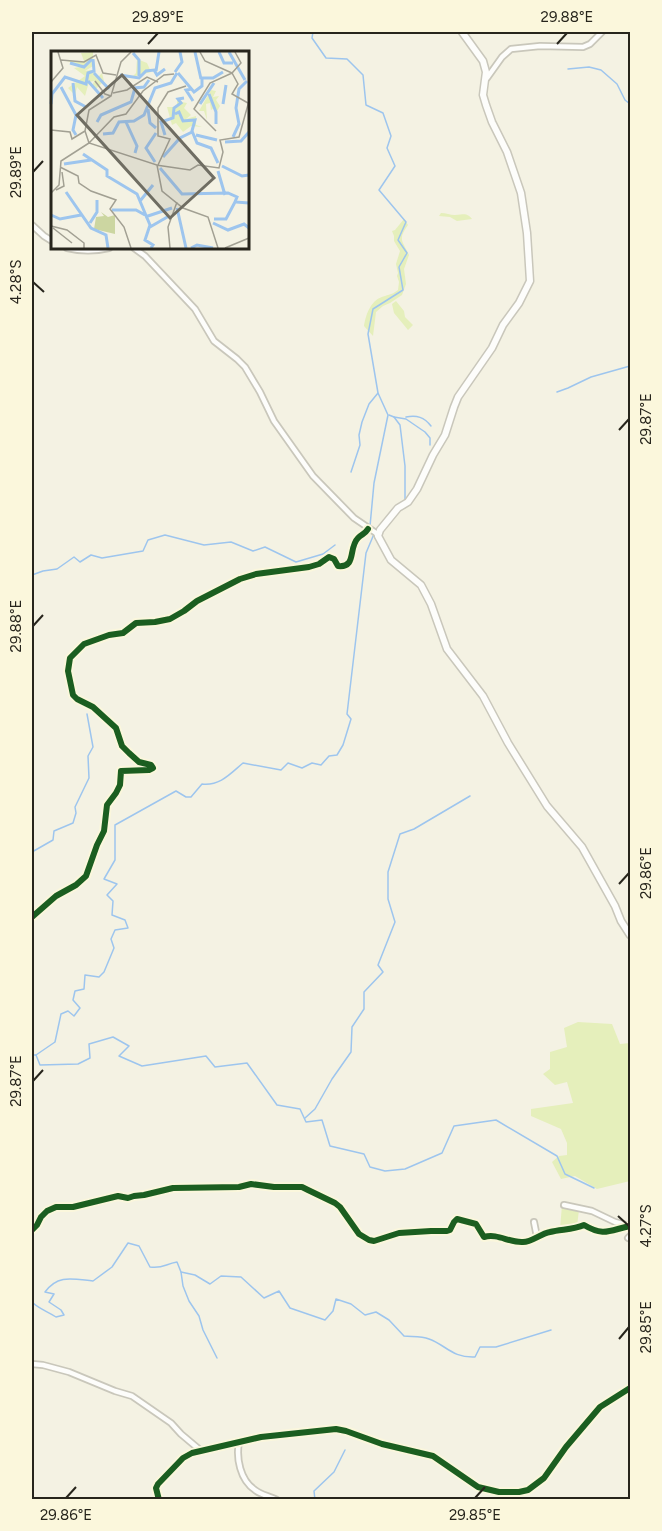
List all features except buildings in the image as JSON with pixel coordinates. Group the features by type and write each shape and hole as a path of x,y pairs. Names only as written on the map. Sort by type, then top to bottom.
{"main road":[{"path":"462,32 483,61 487,78 483,93 486,105 507,152 521,192 527,233 530,281 492,348 458,397 445,435 419,485 410,500 398,508 380,530 379,538 391,560 422,585 447,649 483,696 508,743 547,806 581,846 630,935"}],"street":[{"path":"487,78 502,57 512,49 540,46 583,47 590,44 602,32"},
{"path":"32,225 51,240"},
{"path":"72,249 104,249"},
{"path":"136,249 195,309 213,339 237,359 251,375 274,421 306,467 350,514 379,538"},
{"path":"32,917 56,896 76,885 86,876 104,831 106,805 120,785 121,771 153,768 151,765 139,762 129,753 122,746 116,728 93,707 73,695 68,671 70,658 84,644 109,635 121,634 136,623 167,620 185,611 197,601 249,576 309,567 329,557 334,559 338,566 346,566 350,563 356,540 368,529"},
{"path":"32,1230 47,1211 56,1208 73,1207 118,1196 128,1198 173,1188 239,1187 251,1184 302,1187 335,1203 359,1234 369,1240 399,1233 447,1231 457,1219 476,1224 484,1237 490,1235 515,1242 524,1242 550,1232 584,1226 591,1230 608,1233 630,1226"},
{"path":"564,1205 592,1211 630,1226"},
{"path":"534,1222 537,1237"},
{"path":"32,1364 69,1372 132,1396 171,1423 200,1450"},
{"path":"159,1500 156,1488 158,1484 186,1455 200,1450 271,1436 336,1429 382,1444 433,1456 478,1487 499,1492 519,1492 534,1486 544,1478 566,1447 600,1407 630,1388"},
{"path":"239,1442 240,1466 246,1480 257,1492 277,1500"}],"green space":[{"path":"441,213 466,215 472,219 457,221 450,217 439,216"},
{"path":"404,219 408,225 402,240 409,255 404,269 406,284 402,295 376,312 373,336 364,326 370,308 376,300 398,290 396,264 400,251 394,241 392,231"},
{"path":"396,301 404,311 405,317 413,325 408,330 394,313 392,304"},
{"path":"578,1022 612,1024 620,1044 630,1043 630,1181 597,1189 575,1176 561,1179 552,1162 559,1156 567,1155 567,1143 561,1129 531,1116 531,1109 573,1103 567,1082 555,1085 543,1074 550,1069 550,1052 567,1047 564,1028"},
{"path":"562,1205 579,1210 577,1226 560,1229"}],"waterway":[{"path":"313,32 312,38 326,58 347,59 363,75 366,105 383,113 391,136 387,148 395,166 379,190 406,222 398,240 407,253 399,267 403,290 373,309 368,334 378,393 388,415 374,483 370,526"},
{"path":"568,69 589,67 601,70 617,84 625,100 630,104"},
{"path":"557,392 591,377 630,366"},
{"path":"351,472 360,445 359,435 362,422 369,404 378,393"},
{"path":"389,415 394,417 400,425 405,466 405,499"},
{"path":"394,417 406,419 425,432 430,438 430,445"},
{"path":"406,417 420,417 431,426"},
{"path":"36,1055 55,1042 61,1014 68,1011 74,1016 80,1008 73,1000 75,991 84,989 85,975 99,977 104,972 114,948 111,939 115,930 128,928 125,920 112,915 113,901 107,895 117,884 104,879 115,860 115,825 176,791 186,797 191,797 202,784 219,781 243,763 281,770 288,763 302,768 312,763 321,765 329,756 337,755 343,745 351,719 347,714 366,553 374,534 372,532"},
{"path":"32,575 57,569 74,557 80,562 91,555 102,558 143,551 148,540 165,535 204,545 231,542 253,551 265,547 296,562 323,554 335,545"},
{"path":"32,852 53,840 54,831 73,823 75,807 89,778 88,756 93,747 87,714"},
{"path":"305,1118 315,1109 351,1052 352,1027 364,1009 364,992 383,972 378,965 395,922 388,899 388,872 400,834 414,829 470,796"},
{"path":"32,1055 36,1055 40,1065 78,1064 90,1058 89,1044 113,1037 129,1046 119,1056 142,1066 206,1056 215,1067 247,1063 277,1105 300,1109 306,1122 322,1120 330,1146 364,1154 370,1167 385,1171 405,1169 442,1153 454,1126 496,1120 557,1156 565,1174 594,1188"},
{"path":"32,1302 56,1317 64,1315 61,1310 49,1302 54,1294 45,1292 50,1286 66,1279 93,1281 112,1267 128,1243 139,1246 150,1267 161,1267 177,1262 181,1272 195,1275 210,1284 221,1276 241,1277 264,1298 279,1291 290,1308 325,1320 333,1311 336,1299 351,1304 365,1315 376,1312 389,1320 404,1336 429,1339 467,1357 475,1357 480,1347 496,1347 551,1330"},
{"path":"181,1272 189,1301 199,1316 203,1330 217,1358"},
{"path":"315,1500 314,1491 334,1472 345,1450"}],"cycle path":[{"path":"32,917 56,896 76,885 86,876 104,831 107,805 120,785 121,771 153,768 151,765 139,762 129,753 122,746 116,728 93,707 73,695 68,671 70,658 84,644 109,635 123,633 136,623 170,619 197,601 240,579 256,574 309,567 329,557 334,559 338,566 344,566 350,561 355,542 368,529"},
{"path":"32,1230 47,1211 56,1207 73,1207 118,1196 128,1198 173,1188 239,1187 251,1184 302,1187 335,1203 359,1234 374,1241 399,1233 447,1231 457,1219 476,1224 484,1237 494,1236 518,1242 526,1242 546,1233 584,1225 602,1232 630,1226"},
{"path":"159,1500 156,1488 158,1484 183,1458 192,1453 261,1437 336,1429 382,1444 433,1456 478,1487 499,1492 528,1490 544,1478 566,1447 600,1407 630,1388"}]}
